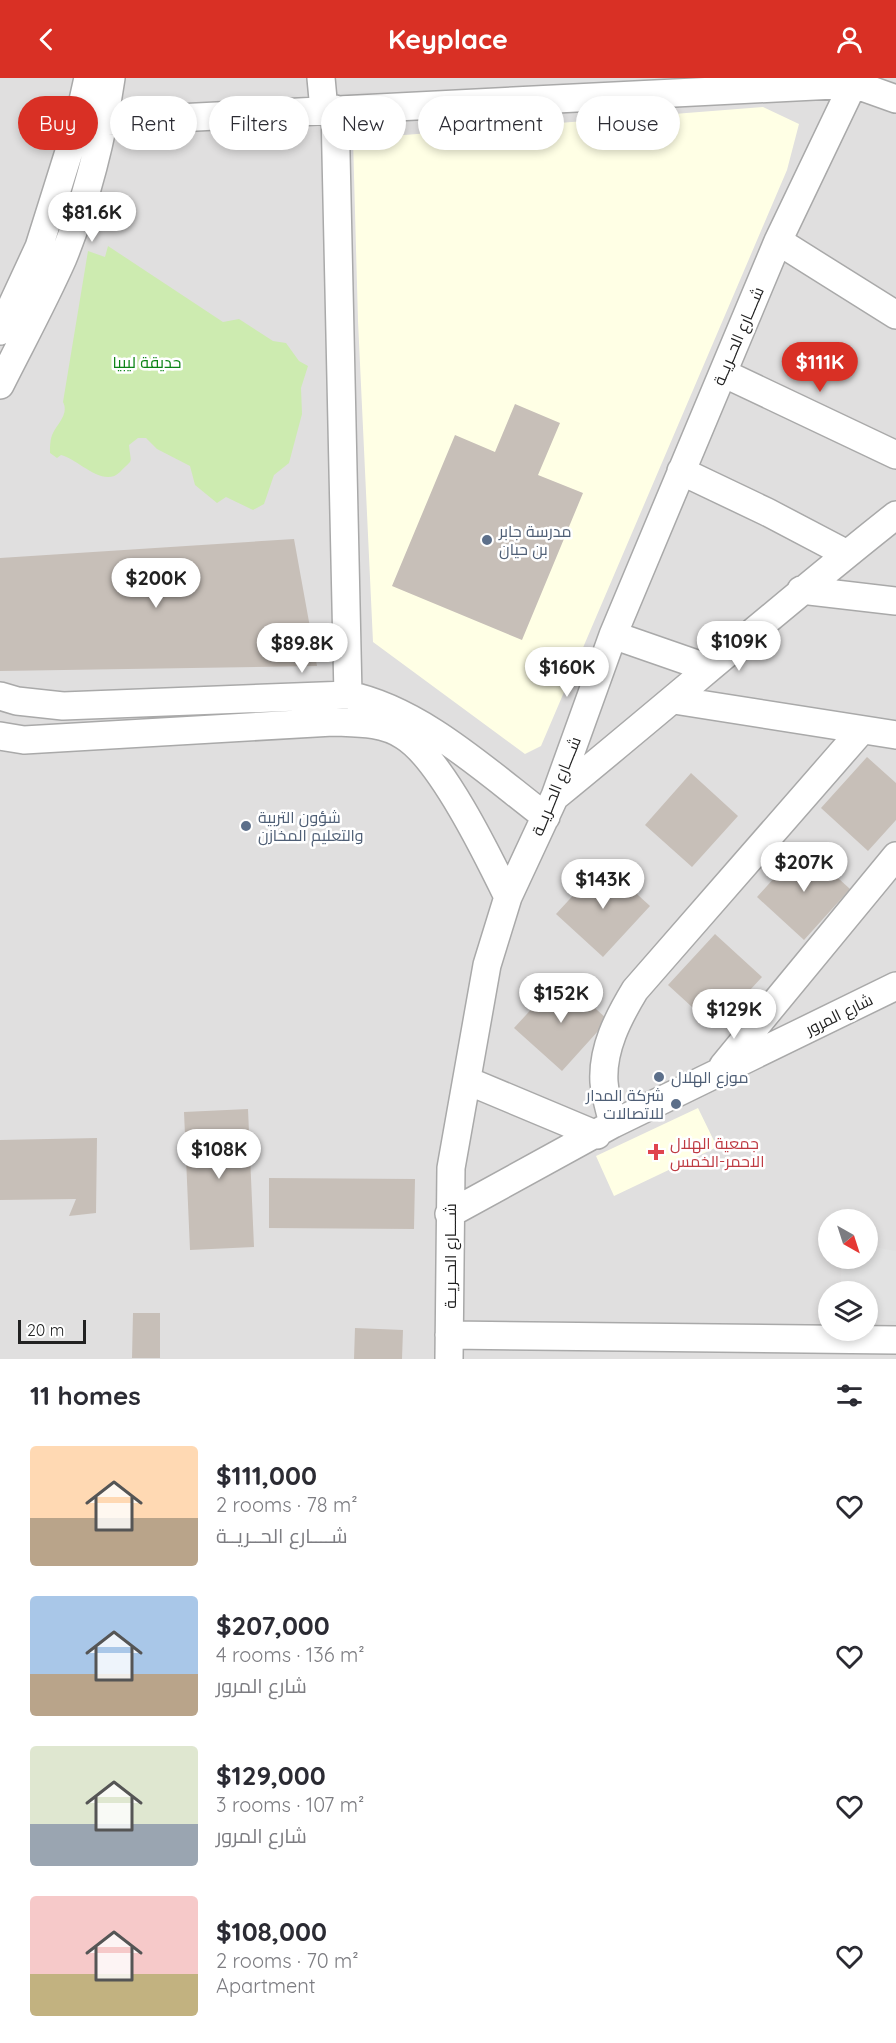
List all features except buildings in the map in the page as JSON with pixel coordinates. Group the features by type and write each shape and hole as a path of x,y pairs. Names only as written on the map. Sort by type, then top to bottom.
{"street":[{"path":"84,96 88,78"},
{"path":"0,385 62,258 83,201 105,121 111,78"},
{"path":"321,78 326,96"},
{"path":"406,99 472,90 855,81 896,99"},
{"name":"شــــارع الحــريــة","path":"449,1347 451,1168 487,965 508,897 550,807 613,635 778,241 855,81"},
{"path":"98,122 321,109"},
{"path":"0,331 39,247 70,150"},
{"path":"331,150 348,695"},
{"path":"778,241 896,315"},
{"path":"723,373 896,455"},
{"path":"681,471 847,554"},
{"path":"0,696 16,701 63,706 348,695 377,701 430,728 550,807 708,668 896,515"},
{"path":"801,590 896,601"},
{"path":"613,635 708,668"},
{"path":"674,700 896,735"},
{"path":"0,736 24,740 333,722 375,724 403,734 428,759 471,825 508,897"},
{"path":"468,1081 605,1129 604,1082 608,1047 619,1017 635,990 861,731"},
{"name":"شارع المرور","path":"717,1073 896,856"},
{"name":"شارع المرور","path":"449,1214 605,1129 896,986"},
{"path":"449,1347 896,1340"}],"shaded area":[{"path":"0,78 896,78 896,1359 0,1359"},
{"path":"763,107 799,124 787,170 541,746 525,754 373,642 358,321 353,150 406,150 406,135 418,134 418,150 564,150 564,123 576,122 576,150 680,150 680,113"},
{"name":"جمعية الهلال الاحمر-الخمس","path":"698,1108 717,1147 614,1196 596,1156"},
{"path":"878,1248 896,1251 896,1321 878,1320 878,1281 841,1281 841,1269 878,1269"}],"green space":[{"name":"حديقة ليبيا","path":"108,246 223,322 239,319 273,341 286,343 299,361 308,366 301,388 302,414 289,463 274,475 264,504 253,510 226,497 217,503 195,485 190,466 157,449 146,438 138,438 129,445 130,461 113,476 98,475 67,457 61,455 57,458 50,453 52,435 65,410 63,402 88,251 105,257"}],"place":[{"name":"مدرسة جابر بن حيان","path":"487,540"},
{"name":"شؤون التربية والتعليم المخازن","path":"246,826"},
{"name":"موزع الهلال","path":"659,1077"},
{"name":"شركة المدار للاتصالات","path":"676,1104"},
{"name":"جمعية الهلال الاحمر-الخمس","path":"656,1152"}]}
